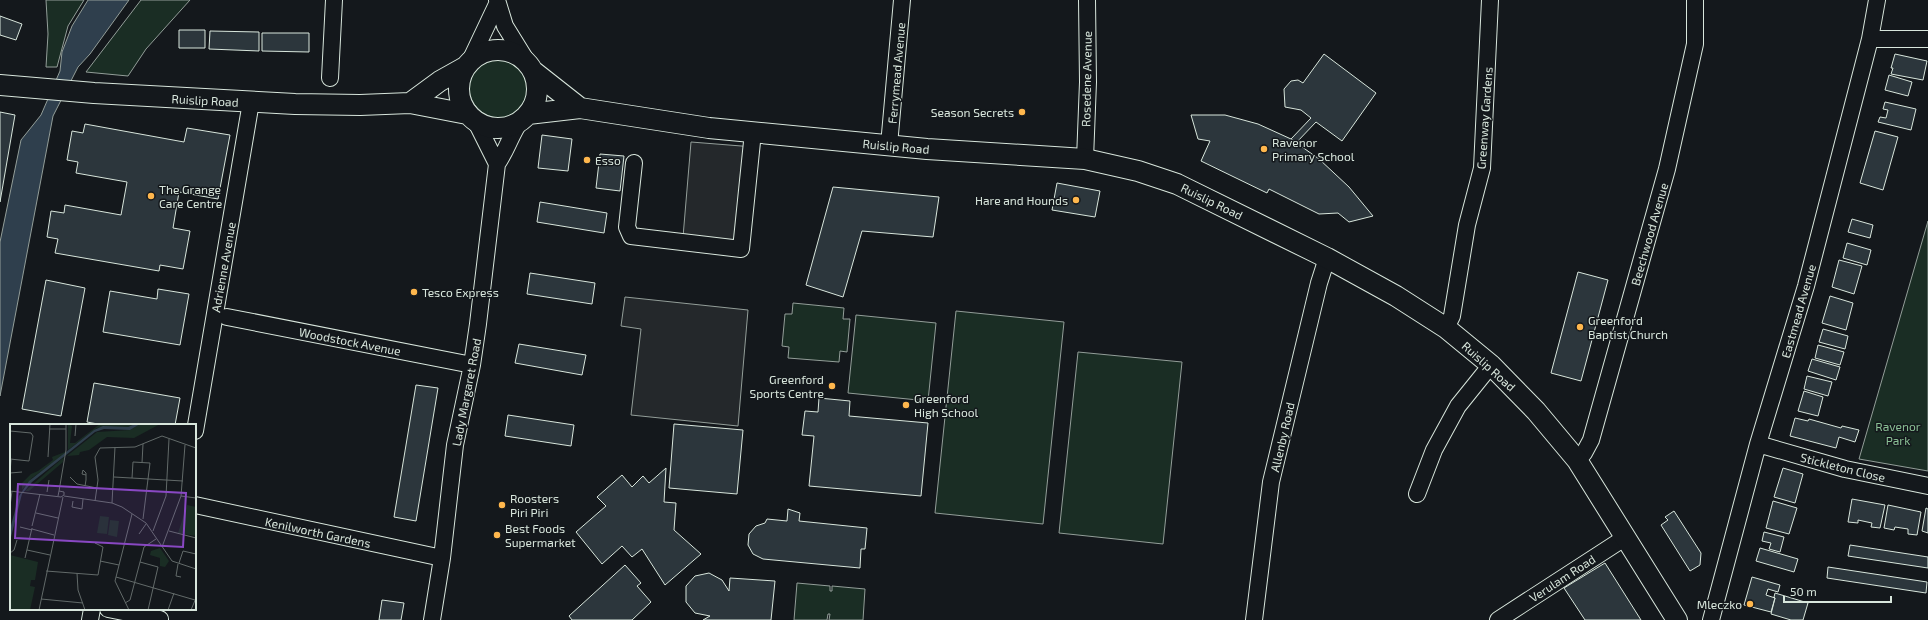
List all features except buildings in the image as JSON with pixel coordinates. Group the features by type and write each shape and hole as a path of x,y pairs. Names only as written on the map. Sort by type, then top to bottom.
{"main road":[{"path":"410,103 440,81 486,52 498,50 512,52 529,66 536,81 537,92 534,102 524,117 511,125 499,127 486,126 471,117 460,99 459,87 467,64"},
{"name":"Ruislip Road","path":"529,66 580,108"},
{"name":"Ruislip Road","path":"0,85 94,93 252,102 325,105 410,103 471,117"},
{"name":"Ruislip Road","path":"524,117 580,108 709,128 889,145 1085,159 1138,171 1176,184 1327,258 1396,296 1446,328 1491,365 1536,411 1577,460 1626,536 1677,620"}],"street":[{"path":"330,78 334,0"},
{"name":"Ferrymead Avenue","path":"889,145 902,0"},
{"name":"Rosedene Avenue","path":"1085,159 1088,82 1087,0"},
{"name":"Greenway Gardens","path":"1446,328 1453,309 1467,225 1482,168 1490,0"},
{"name":"Beechwood Avenue","path":"1577,460 1584,453 1590,440 1667,169 1696,44 1695,0"},
{"name":"Eastmead Avenue","path":"1711,620 1758,444 1806,286 1870,39 1877,0"},
{"path":"467,64 497,2"},
{"path":"497,2 505,26 529,66"},
{"path":"1870,39 1928,39"},
{"name":"Adrienne Avenue","path":"196,425 252,102"},
{"path":"471,117 497,164"},
{"name":"Lady Margaret Road","path":"432,620 442,558 455,445 472,365 497,164 507,149 512,133 524,117"},
{"path":"634,163 628,227 631,236 741,249 752,132"},
{"name":"Allenby Road","path":"1254,620 1271,482 1318,283 1327,258"},
{"name":"Woodstock Avenue","path":"228,317 472,365"},
{"path":"1417,494 1434,450 1458,406 1491,365"},
{"name":"Stickleton Close","path":"1758,444 1845,469 1928,486"},
{"name":"Kenilworth Gardens","path":"196,506 442,558"},
{"name":"Verulam Road","path":"1498,620 1626,536"},
{"path":"90,620 92,610"},
{"path":"116,610 161,616"}],"green space":[{"path":"46,0 84,0 68,26 57,67 46,67 48,34"},
{"path":"141,0 190,0 146,49 128,76 86,72"},
{"path":"494,56 506,56 522,65 529,75 531,87 529,99 522,109 506,118 494,118 483,113 474,104 469,93 469,81 474,70 483,61"},
{"name":"Ravenor Park","path":"1928,221 1928,471 1859,459"},
{"path":"793,303 844,308 843,319 850,319 847,352 840,351 839,362 788,358 789,347 782,346 785,314 792,314"},
{"path":"956,311 1064,322 1043,524 935,513"},
{"path":"856,315 936,323 928,401 848,393"},
{"path":"1078,352 1182,362 1163,544 1059,533"},
{"path":"797,583 830,586 830,591 832,591 832,586 865,589 863,620 829,620 830,614 828,614 827,620 794,620"}],"shaded area":[{"path":"691,142 754,147 746,242 683,237"},
{"path":"625,297 748,310 738,426 631,415 641,329 621,326"}],"water":[{"path":"88,0 129,0 90,54 78,67 53,116 0,396 0,242 21,140 41,115 60,71 62,52 72,26"}],"place":[{"name":"Season Secrets","path":"1022,112"},
{"name":"Ravenor Primary School","path":"1264,149"},
{"name":"Esso","path":"587,160"},
{"name":"The Grange Care Centre","path":"151,196"},
{"name":"Hare and Hounds","path":"1076,200"},
{"name":"Tesco Express","path":"414,292"},
{"name":"Greenford Baptist Church","path":"1580,327"},
{"name":"Greenford Sports Centre","path":"832,386"},
{"name":"Greenford High School","path":"906,405"},
{"name":"Roosters Piri Piri","path":"502,505"},
{"name":"Best Foods Supermarket","path":"497,535"},
{"name":"Mleczko","path":"1750,604"}]}
